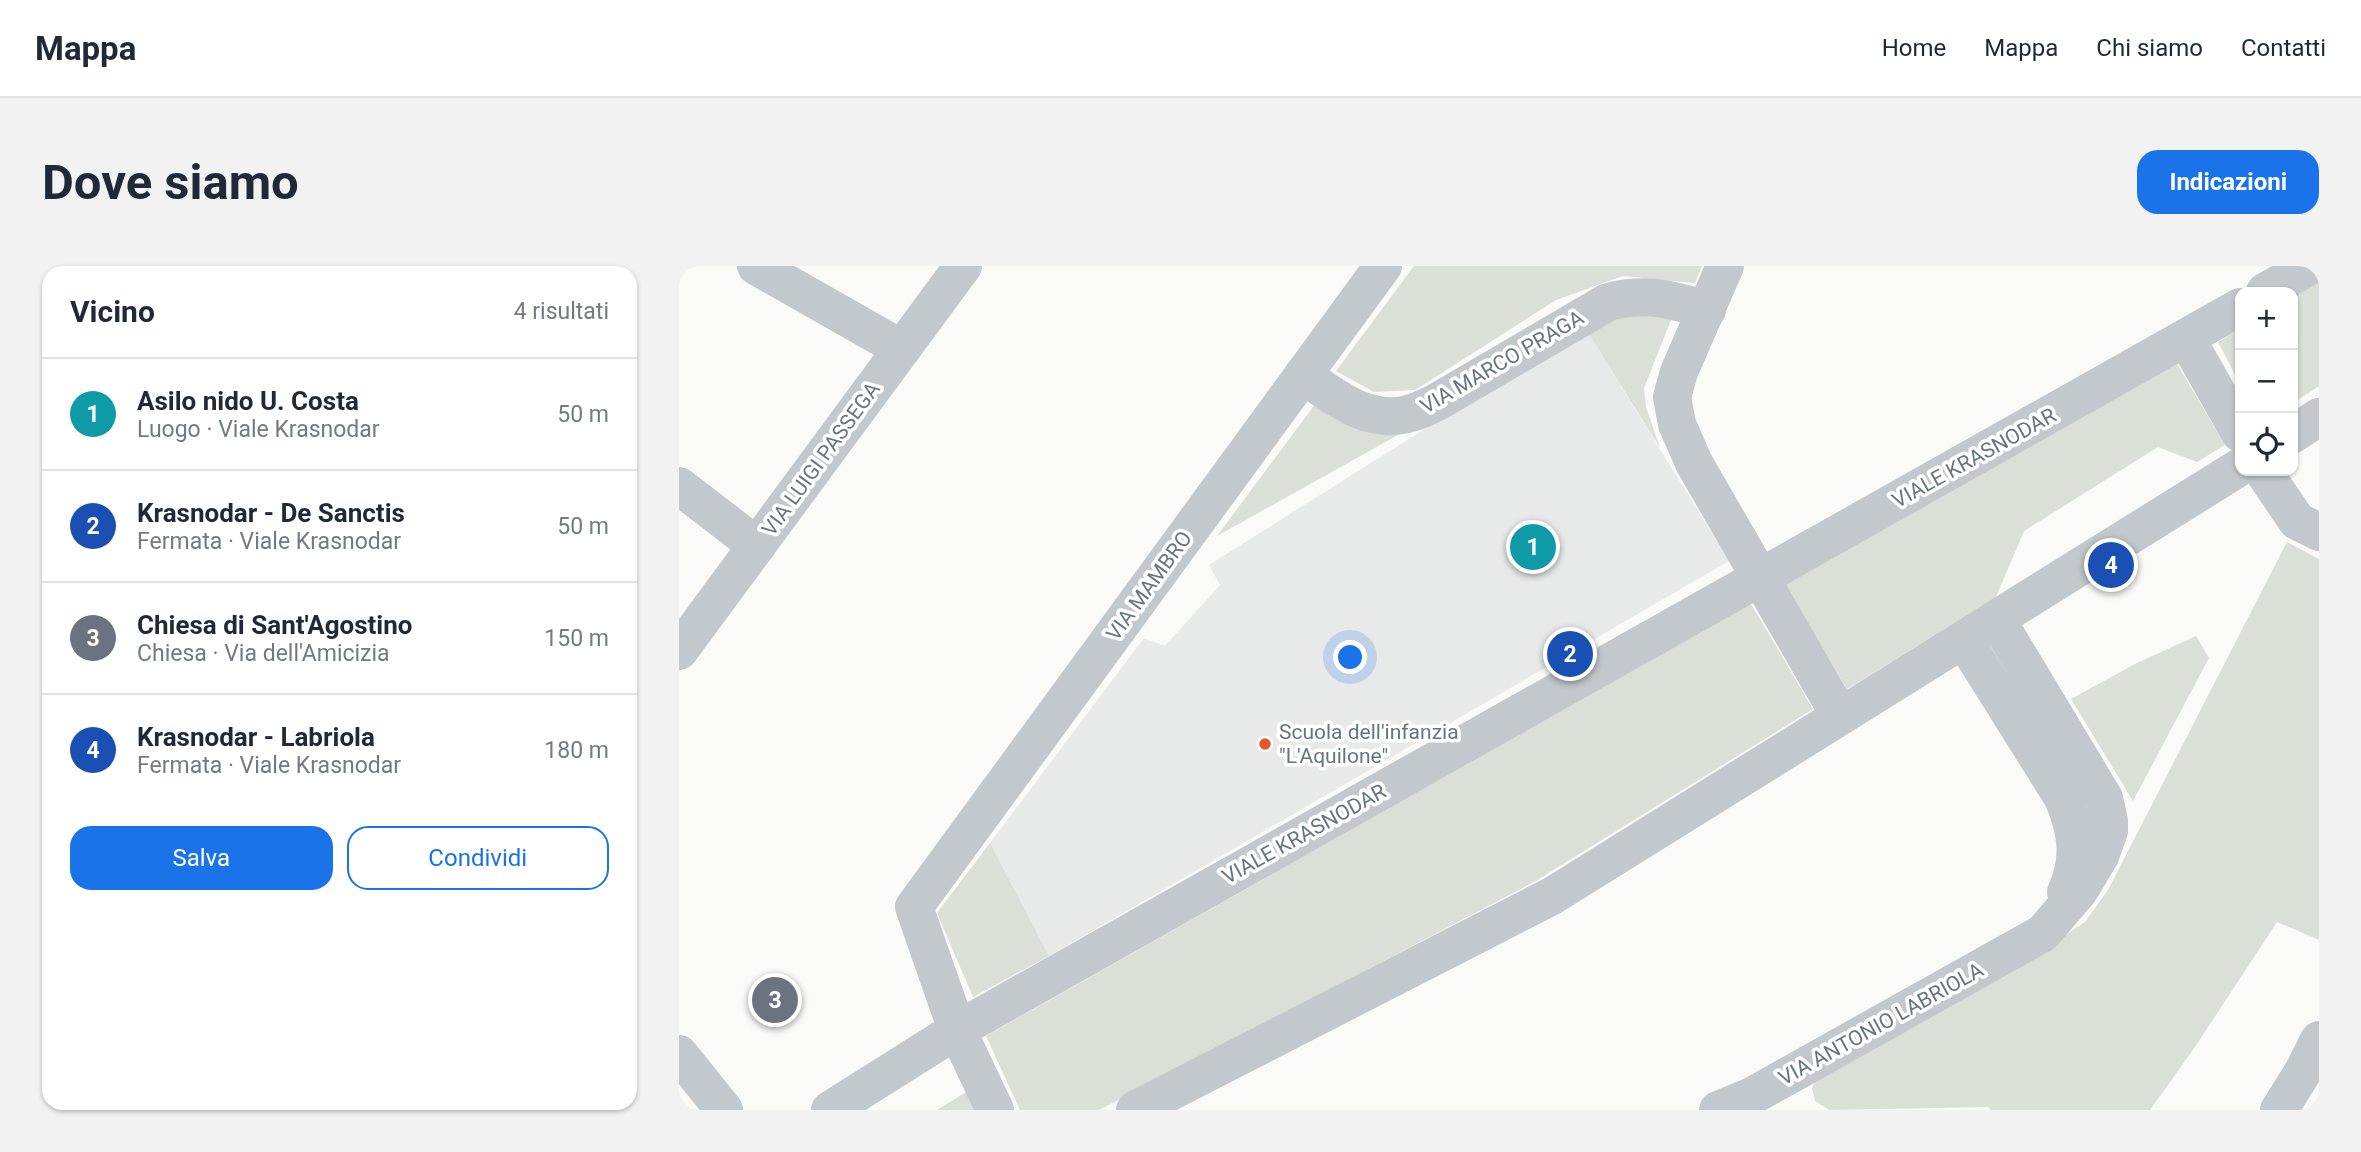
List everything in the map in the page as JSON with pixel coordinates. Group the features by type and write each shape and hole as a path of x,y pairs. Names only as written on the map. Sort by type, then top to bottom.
{"street":[{"path":"756,266 902,349"},
{"name":"VIA LUIGI PASSEGA","path":"679,651 963,266"},
{"name":"VIA MAMBRO","path":"957,1030 913,907 1384,266"},
{"path":"1725,266 1679,372 1672,397 1677,424 1694,463 1840,716"},
{"path":"2274,287 2310,266"},
{"name":"VIA MARCO PRAGA","path":"1303,375 1355,409 1381,416 1408,414 1437,402 1608,302 1651,296 1707,310"},
{"name":"VIALE KRASNODAR","path":"829,1110 957,1030 2235,310"},
{"path":"2186,338 2235,424"},
{"path":"2298,431 2319,417"},
{"path":"1135,1110 1552,896 2235,470"},
{"path":"2266,476 2297,521 2319,532"},
{"path":"679,486 757,546"},
{"name":"VIA ANTONIO LABRIOLA","path":"1738,1105 2043,933 2079,891 2100,856 2109,831 2108,810 2104,798 1997,620"},
{"path":"1964,640 2063,798 2074,826 2077,858 2073,874 2043,933"},
{"path":"957,1030 995,1110"},
{"path":"2279,1110 2319,1040"},
{"path":"679,1054 724,1110"},
{"name":"VIA ANTONIO LABRIOLA","path":"1738,1105 1787,1110"}],"shaded area":[{"path":"1414,266 1702,266 1695,283 1623,276 1556,300 1415,390 1374,392 1336,371"},
{"path":"2319,281 2319,386 2298,400 2298,350 2298,294"},
{"path":"1612,314 1673,315 1644,388 1646,407 1660,448 1585,328"},
{"path":"1585,328 1729,561 1049,956 990,843 1144,638 1165,646 1220,585 1209,565"},
{"path":"2235,332 2235,374 2218,342"},
{"path":"2177,364 2225,445 2197,462 2158,447 2024,531 1996,597 1847,689 1783,583"},
{"path":"1316,403 1398,435 1217,536"},
{"path":"2287,542 2319,559 2319,940 2277,922 2150,1110 1991,1110 1988,1107 1829,1110 1815,1101 1812,1088 1821,1069 2033,956 2085,922 2108,890"},
{"path":"1751,604 1813,709 1534,882 1099,1110 1020,1110 986,1036"},
{"path":"2196,636 2209,658 2133,801 2071,699 2135,664"},
{"path":"990,843 1049,956 973,997 937,913"},
{"path":"976,1086 987,1110 937,1110"}],"place":[{"name":"Asilo nido U. Costa","path":"1533,547"},
{"name":"Krasnodar - Labriola","path":"2111,565"},
{"name":"Krasnodar - De Sanctis","path":"1570,654"},
{"name":"Scuola dell'infanzia \"L'Aquilone\"","path":"1265,744"},
{"name":"Chiesa di Sant'Agostino","path":"775,1000"}]}
